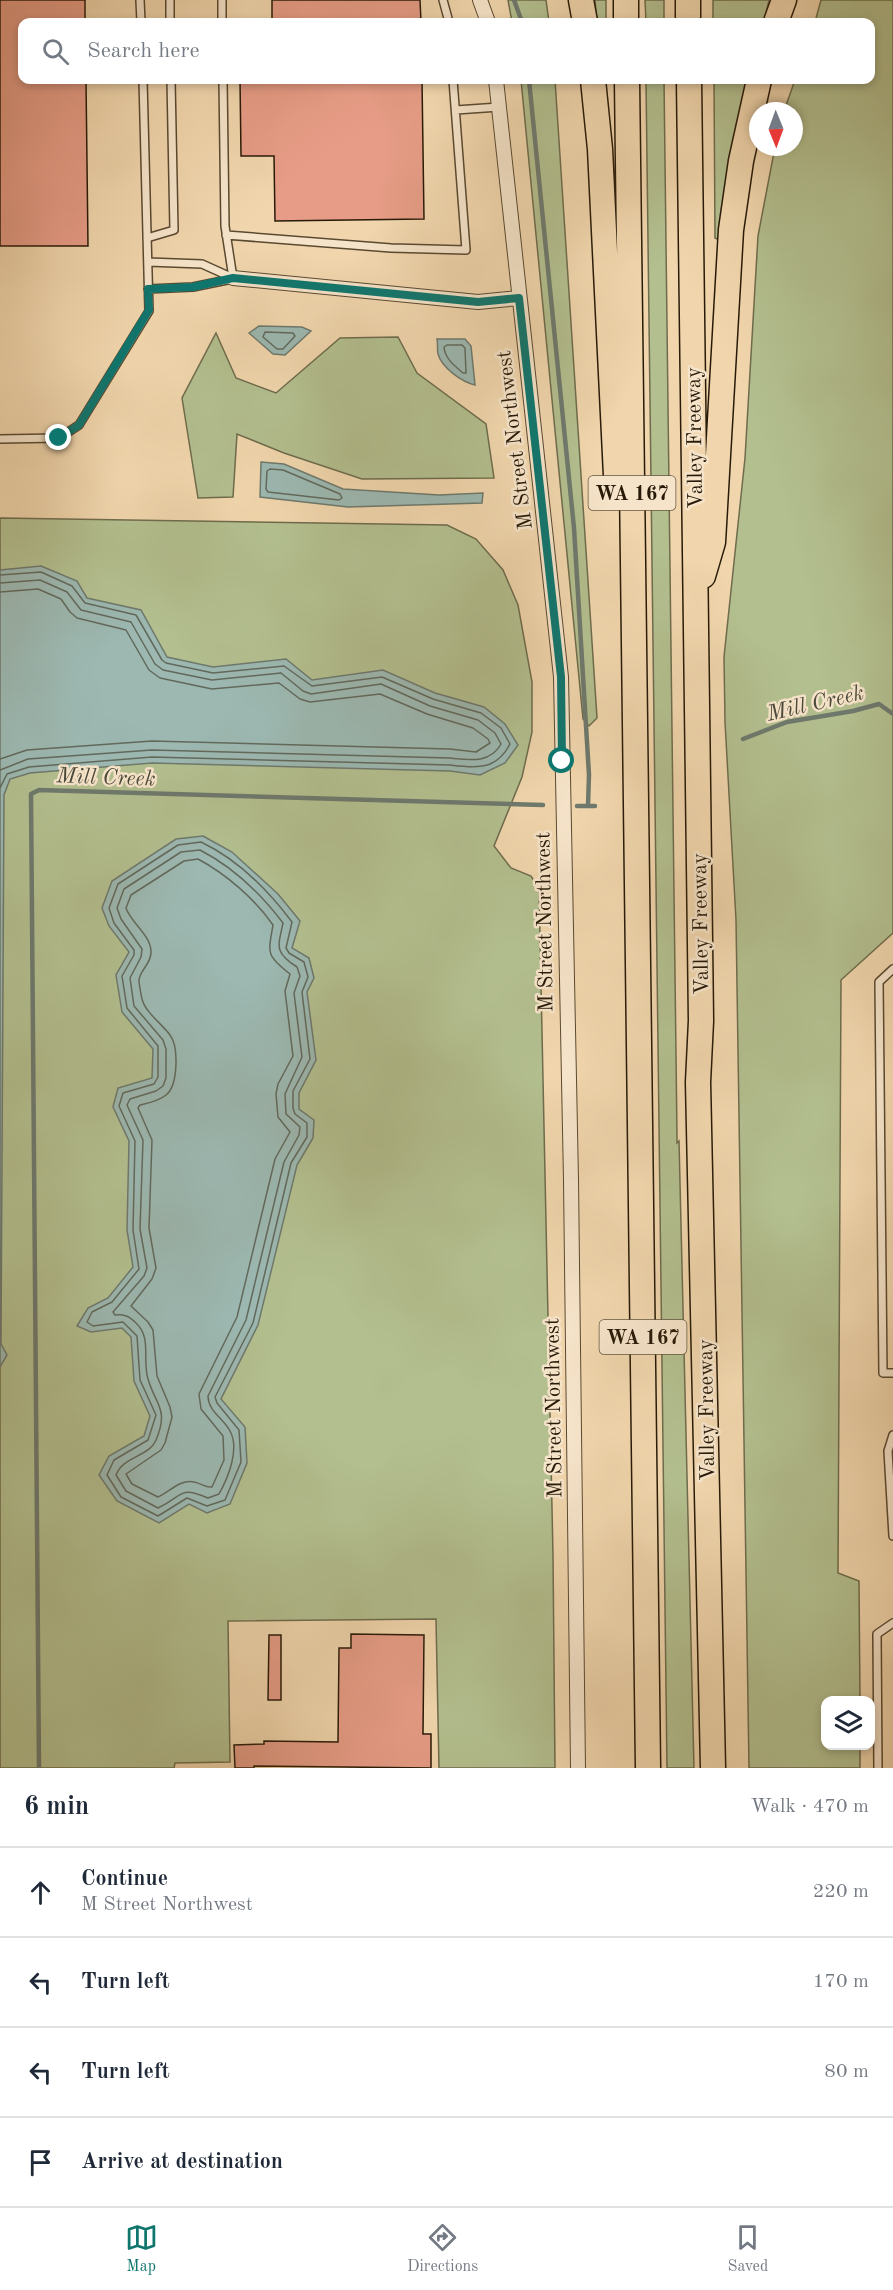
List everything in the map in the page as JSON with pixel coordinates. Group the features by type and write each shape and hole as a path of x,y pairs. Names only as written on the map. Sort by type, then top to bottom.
{"highway":[{"path":"581,0 584,18"},
{"path":"626,0 626,18"},
{"path":"688,0 688,18"},
{"path":"777,18 784,0"},
{"path":"593,84 600,149 637,907"},
{"name":"WA 167","path":"627,84 648,1768"},
{"name":"Valley Freeway","path":"689,84 701,1021 698,1082 713,1768"},
{"path":"696,599 713,542 732,230 743,150 758,84"}],"street":[{"path":"480,0 487,18"},
{"name":"M Street Northwest","path":"496,84 561,677 571,1180 578,1768"},
{"path":"233,278 478,302 519,298"}],"lane":[{"path":"140,0 141,18"},
{"path":"170,0 170,18"},
{"path":"222,0 222,18"},
{"path":"443,0 448,18"},
{"path":"0,439 59,438 79,425 149,310 143,84"},
{"path":"147,238 174,230 171,84"},
{"path":"223,84 226,235 233,278"},
{"path":"226,235 391,248 466,250 453,84"},
{"path":"456,110 499,107"},
{"path":"148,262 202,264 233,278"},
{"path":"148,289 193,287 233,278"},
{"path":"893,969 879,982 879,994 883,1373 893,1373"},
{"path":"893,1435 888,1451 893,1536"},
{"path":"878,1768 877,1634 893,1623"}],"green space":[{"path":"508,0 546,0 548,18 511,18"},
{"path":"595,0 606,0 606,18 597,18"},
{"path":"645,0 664,0 664,18 646,18"},
{"path":"713,0 769,0 765,18 713,18"},
{"path":"821,0 893,0 893,933 841,980 838,1573 859,1581 860,1696 821,1696 821,1750 860,1750 860,1768 749,1768 736,920 725,722 724,657 745,458 758,236 773,156 803,156 803,102 787,102 794,84 875,84 875,18 816,18"},
{"path":"521,84 555,84 597,718 589,726 583,719"},
{"path":"646,84 664,84 677,1143 679,1141 694,1768 667,1768"},
{"path":"714,84 746,84 719,240 715,238"},
{"path":"216,333 236,378 276,393 340,338 398,337 417,373 486,424 494,478 362,479 284,453 237,434 233,497 198,498 182,398"},
{"path":"0,518 447,525 476,539 503,570 518,605 532,682 532,732 522,777 494,846 511,868 531,876 539,889 553,1555 555,1768 439,1768 436,1619 228,1621 230,1762 175,1763 174,1768 0,1768"}],"water":[{"path":"259,326 302,327 311,331 285,355 273,354 249,333"},
{"path":"437,339 465,339 471,346 475,385 459,378 448,369 438,354"},
{"path":"261,462 284,464 343,489 439,495 483,493 482,503 348,507 260,497"},
{"path":"41,566 77,581 87,598 141,610 167,657 213,667 286,659 312,680 383,670 435,693 484,707 505,724 518,745 505,763 480,775 450,771 152,763 30,773 10,779 4,795 1,1344 7,1355 0,1367 0,570"},
{"path":"203,836 232,852 278,894 300,921 292,948 309,958 314,978 307,992 316,1060 299,1093 299,1109 314,1120 313,1138 297,1165 258,1325 221,1399 245,1427 247,1463 230,1504 207,1513 189,1504 159,1523 117,1501 99,1475 109,1456 144,1436 150,1416 134,1381 131,1337 122,1328 91,1332 77,1326 88,1308 108,1298 133,1267 127,1230 129,1141 113,1107 118,1088 152,1078 153,1049 122,1012 116,975 129,952 109,926 102,908 112,881 176,839"}],"building":[{"path":"0,0 85,0 85,18 18,18 18,84 86,84 88,246 0,246"},
{"path":"272,0 420,0 421,18 272,18"},
{"path":"240,84 422,84 424,219 275,221 274,156 241,156"},
{"path":"351,1634 424,1635 423,1734 431,1734 431,1768 254,1766 254,1768 235,1768 234,1745 264,1744 264,1741 338,1742 339,1648 351,1648"},
{"path":"269,1635 281,1635 281,1700 268,1700"}],"waterway":[{"path":"514,0 521,18"},
{"path":"529,84 574,528 589,775 588,806"},
{"name":"Mill Creek","path":"743,739 787,722 853,711 879,704 893,714"},
{"name":"Mill Creek","path":"39,1768 31,794 39,790 543,805"},
{"name":"Mill Creek","path":"577,806 595,806"}],"route":[{"path":"59,438 79,425 149,310 148,289 193,287 233,278 478,302 519,298 561,677 562,761"}]}
